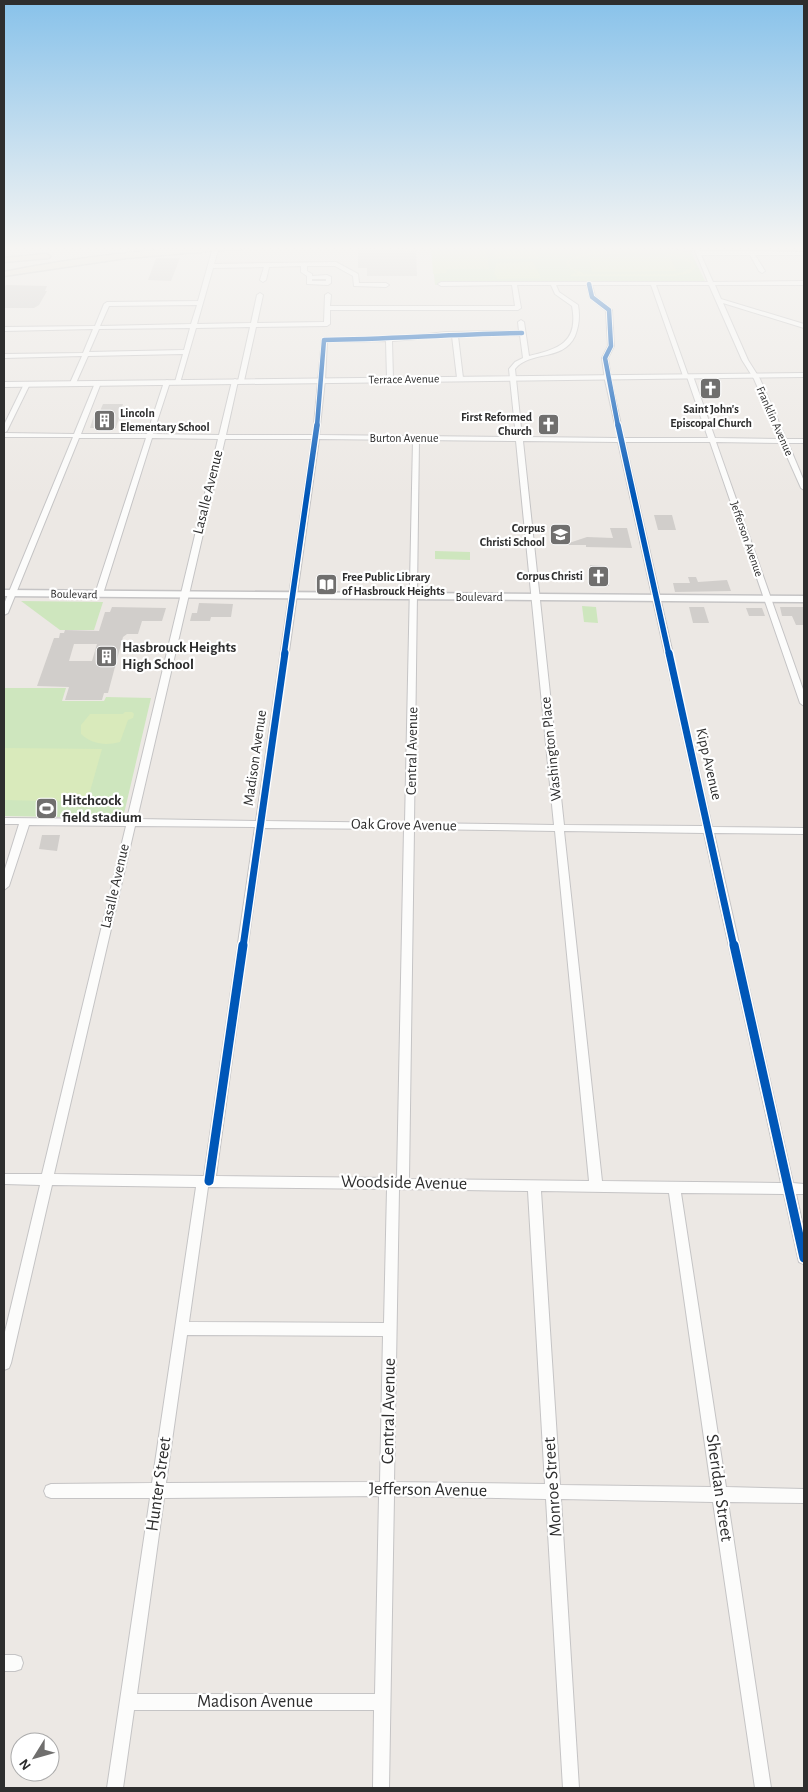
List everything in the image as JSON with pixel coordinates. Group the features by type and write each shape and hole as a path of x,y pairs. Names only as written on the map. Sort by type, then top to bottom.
{"main road":[{"name":"Terrace Avenue","path":"4,385 804,375"}],"street":[{"path":"73,383 96,330"},
{"path":"178,382 193,330"},
{"name":"Lasalle Avenue","path":"4,1363 184,594 222,437 252,330"},
{"path":"522,330 526,359"},
{"path":"513,378 512,367 518,362 557,351 568,342 574,330"},
{"name":"Kipp Avenue","path":"610,330 611,348 605,358 608,377 804,1258"},
{"name":"Jefferson Avenue","path":"670,330 713,441 804,703"},
{"name":"Franklin Avenue","path":"733,330 804,488"},
{"path":"390,379 389,339 455,334 522,333"},
{"path":"455,334 460,378"},
{"name":"Madison Avenue","path":"206,1181 293,596 322,380 324,340 389,339"},
{"path":"4,356 186,352"},
{"name":"Washington Place","path":"513,378 596,1186"},
{"path":"99,594 168,382"},
{"path":"4,613 8,593 77,436 98,383"},
{"path":"4,431 28,384"},
{"name":"Burton Avenue","path":"4,435 622,438 804,441"},
{"name":"Central Avenue","path":"381,1788 390,1330 398,1183 410,826 416,438"},
{"name":"Boulevard","path":"8,593 804,599"},
{"name":"Oak Grove Avenue","path":"4,821 804,831"},
{"path":"4,886 25,821"},
{"name":"Woodside Avenue","path":"4,1178 804,1189"},
{"name":"Hunter Street","path":"115,1788 181,1328 206,1181"},
{"name":"Monroe Street","path":"534,1185 571,1788"},
{"name":"Sheridan Street","path":"674,1187 763,1788"},
{"path":"181,1328 390,1330"},
{"name":"Jefferson Avenue","path":"51,1490 387,1489 804,1496"},
{"name":"Madison Avenue","path":"128,1702 383,1702"}],"green space":[{"path":"435,551 470,552 470,560 435,559"},
{"path":"21,601 103,602 94,630 60,630"},
{"path":"582,606 596,607 598,623 584,622"},
{"path":"4,688 66,688 62,701 104,701 106,697 151,698 123,818 4,816"},
{"path":"125,712 132,712 134,714 133,718 128,720 120,742 99,743 81,734 81,725 90,714 123,714"},
{"path":"4,748 102,749 87,802 4,800"}],"building":[{"name":"Lincoln Elementary School","path":"103,404 123,404 116,428 90,428 94,415 100,411"},
{"path":"654,515 672,515 676,530 658,530"},
{"name":"Corpus Christi","path":"610,528 627,528 632,548 569,545 569,543 587,537 613,538"},
{"name":"Corpus Christi","path":"590,565 605,566 609,586 592,586"},
{"path":"688,577 696,577 698,582 727,580 731,591 675,592 673,583 690,583"},
{"path":"199,603 233,604 231,617 211,617 210,621 190,621 192,613 197,613"},
{"name":"Hasbrouck Heights High School","path":"112,607 166,608 162,621 142,621 138,634 127,634 123,637 108,693 104,693 102,700 65,700 69,687 37,686 54,638 59,638 60,633 64,633 65,630 99,631 105,612 110,612","holes":["74,644 97,644 92,661 69,661"]},
{"path":"689,607 704,607 709,623 693,623"},
{"path":"780,607 804,607 804,625 796,625 792,616 782,616"},
{"path":"746,608 762,608 765,616 749,616"},
{"path":"42,835 60,835 57,851 39,849"}],"cycle path":[{"path":"610,330 611,346 605,358 608,380 804,1258"},
{"path":"209,1181 315,442 322,380 324,340 399,339 446,334 522,333"}],"place":[{"name":"Saint John's Episcopal Church","path":"711,388"},
{"name":"Lincoln Elementary School","path":"104,420"},
{"name":"First Reformed Church","path":"548,424"},
{"name":"Corpus Christi School","path":"561,535"},
{"name":"Corpus Christi","path":"599,576"},
{"name":"Free Public Library of Hasbrouck Heights","path":"326,584"},
{"name":"Hasbrouck Heights High School","path":"106,656"},
{"name":"Hitchcock field stadium","path":"46,809"}]}
